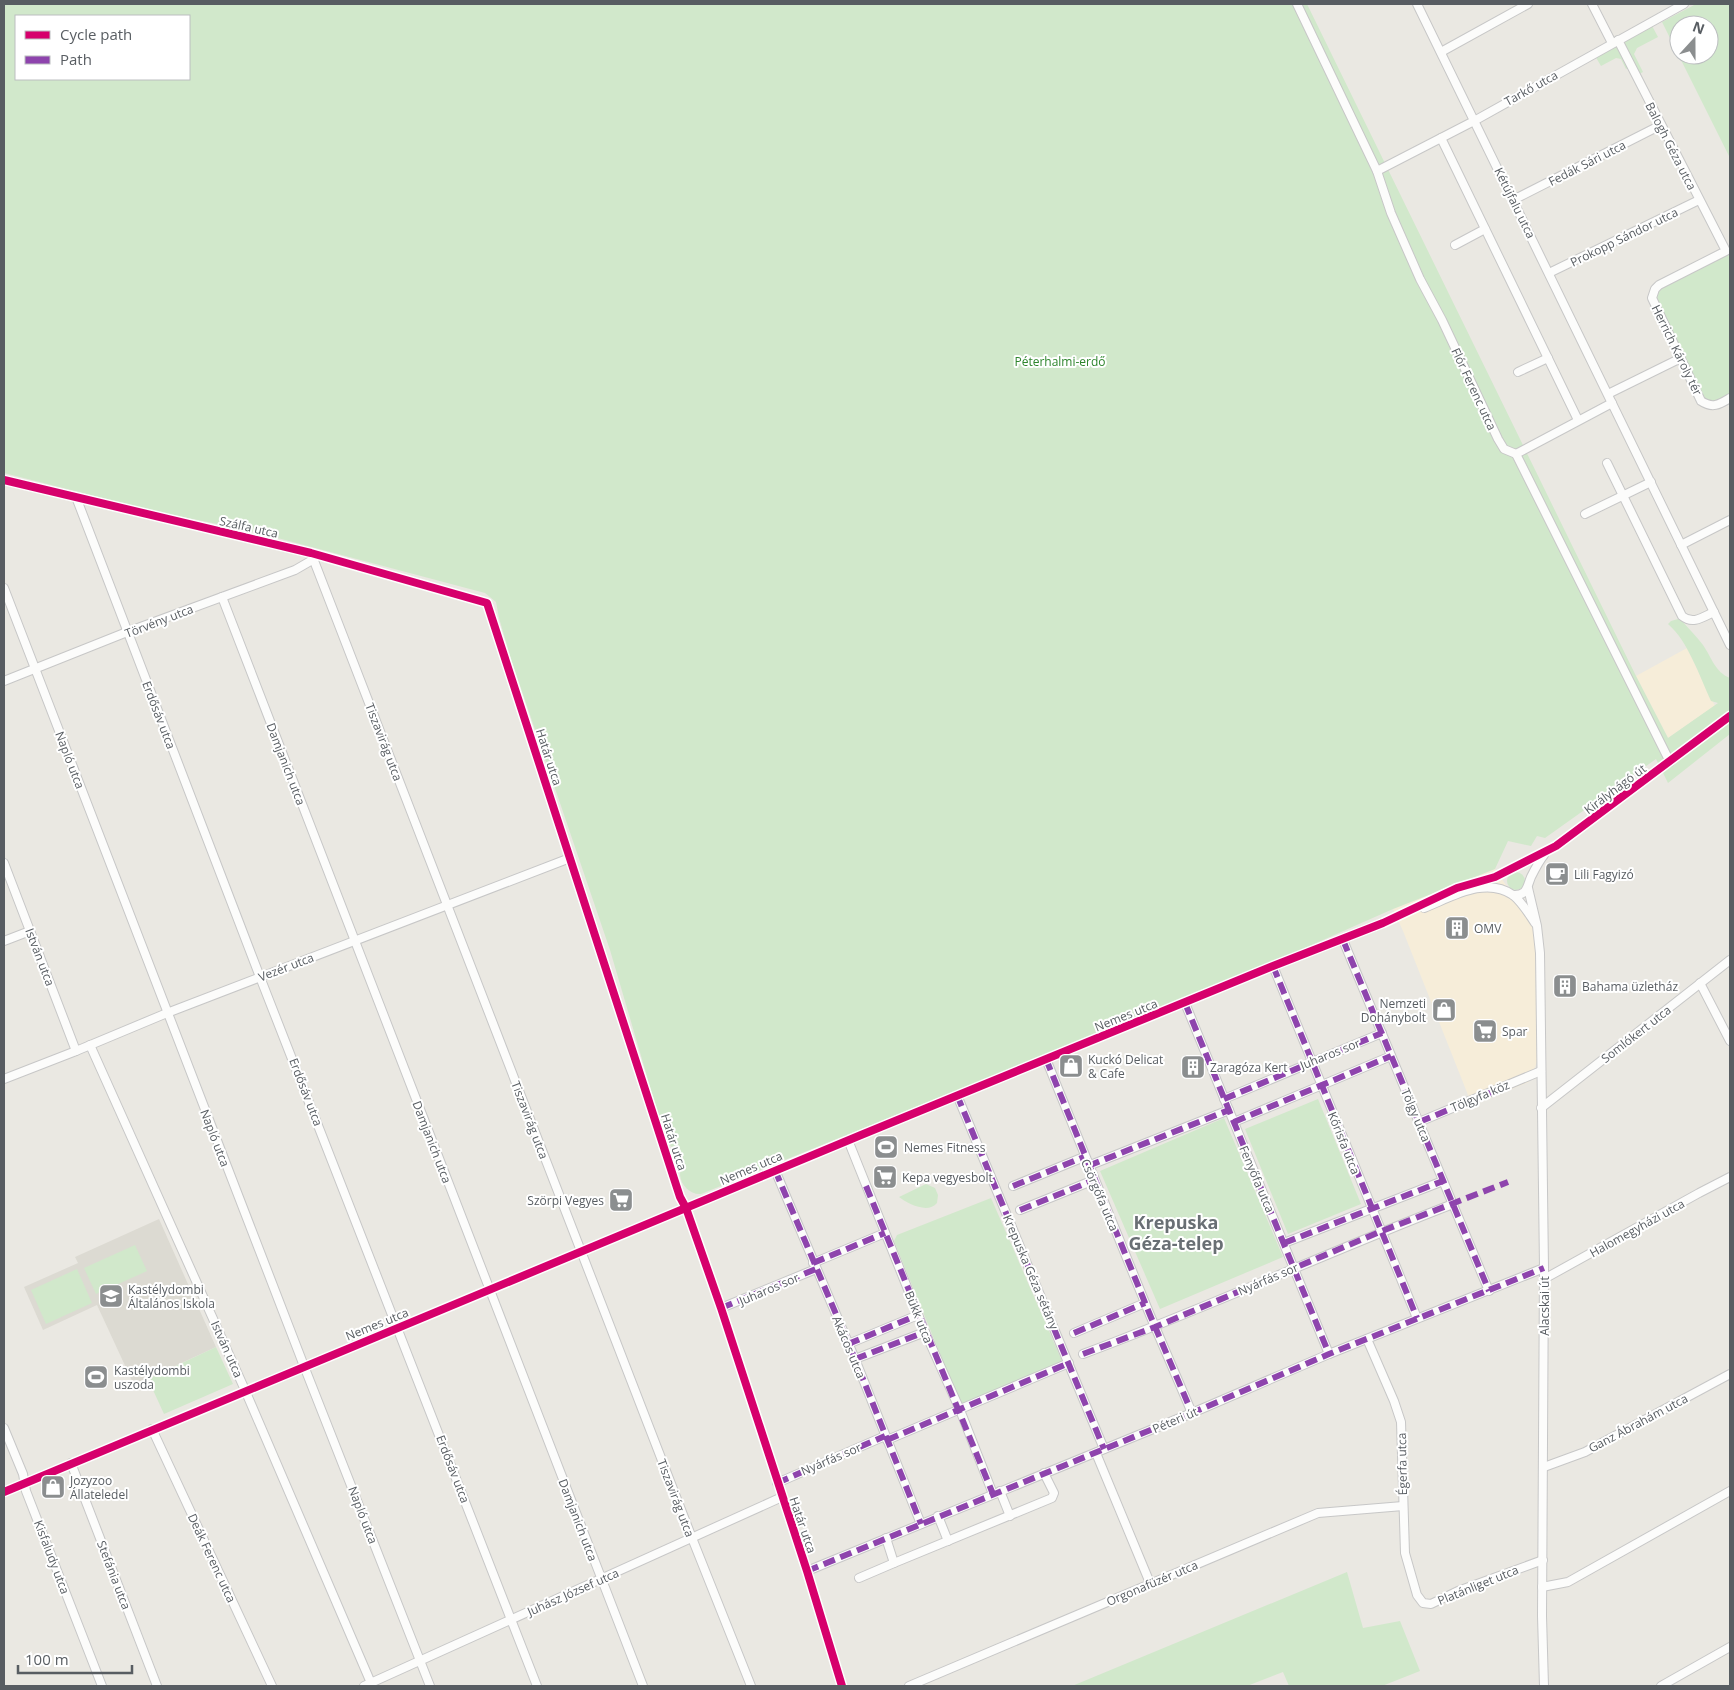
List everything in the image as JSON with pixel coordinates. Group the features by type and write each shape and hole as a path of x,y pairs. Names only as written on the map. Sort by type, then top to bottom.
{"street":[{"name":"Flór Ferenc utca","path":"1297,4 1377,171 1391,213 1420,279 1442,320 1498,439 1504,449 1516,454 1670,762"},
{"name":"Kétújfalu utca","path":"1417,4 1730,645"},
{"path":"1441,52 1528,4"},
{"name":"Balogh Géza utca","path":"1592,4 1661,125 1726,251"},
{"name":"Tarkő utca","path":"1377,171 1441,138 1684,4"},
{"name":"Fedák Sári utca","path":"1513,200 1661,125"},
{"path":"1441,138 1578,420"},
{"name":"Prokopp Sándor utca","path":"1549,273 1699,200"},
{"path":"1455,245 1485,229"},
{"name":"Herrich Károly tér","path":"1726,251 1659,285 1653,293 1654,303 1702,401 1712,406 1730,398"},
{"path":"1518,372 1548,358"},
{"path":"1608,394 1680,358"},
{"path":"1516,454 1612,403"},
{"path":"1607,463 1682,616 1687,620 1694,621 1714,612"},
{"name":"Szálfa utca","path":"4,480 312,556 487,603"},
{"path":"1585,514 1651,482"},
{"name":"Erdősáv utca","path":"76,497 260,977 537,1686"},
{"path":"1681,545 1730,520"},
{"name":"Törvény utca","path":"4,681 128,632 295,570 312,556"},
{"name":"Tiszavirág utca","path":"312,556 581,1253 751,1686"},
{"name":"Napló utca","path":"4,588 167,1013 430,1686"},
{"name":"Damjanich utca","path":"222,597 600,1580 643,1686"},
{"name":"Határ utca","path":"487,603 677,1187 721,1308 807,1571 842,1686"},
{"name":"Királyhágó út","path":"1511,869 1545,853 1730,716"},
{"name":"Királyhágó út","path":"1530,880 1545,853"},
{"name":"Vezér utca","path":"4,1079 167,1013 570,858"},
{"name":"István utca","path":"4,863 76,1051"},
{"path":"1505,890 1502,881 1503,876 1511,869 1525,871 1530,880"},
{"name":"Nemes utca","path":"4,1492 245,1390 581,1253 775,1170 1185,1004 1273,966 1383,924 1458,888 1495,877 1511,869"},
{"name":"Alacskai út","path":"1530,880 1528,888 1537,926 1540,953 1544,1268 1542,1586 1544,1686"},
{"name":"Nemes utca","path":"1400,915 1419,910 1475,888 1495,887 1513,895"},
{"path":"1513,895 1522,894 1528,888"},
{"name":"Alacskai út","path":"1513,895 1537,926"},
{"path":"4,941 30,931"},
{"name":"Tölgy utca","path":"1343,940 1489,1291"},
{"name":"Somlókert utca","path":"1541,1108 1730,960"},
{"name":"Kőrisfa utca","path":"1273,966 1417,1318"},
{"path":"1700,983 1730,1041"},
{"name":"Fenyőfa utca","path":"1185,1004 1329,1354"},
{"name":"Juharos sor","path":"1224,1099 1382,1033"},
{"name":"István utca","path":"90,1045 245,1390 368,1685"},
{"name":"Juharos sor","path":"1234,1122 1391,1056"},
{"name":"Csörgőfa utca","path":"1046,1059 1084,1157 1192,1413"},
{"name":"Tölgyfa köz","path":"1419,1122 1541,1071"},
{"name":"Krepuska Géza sétány","path":"957,1096 1104,1449"},
{"path":"1088,1166 1229,1110"},
{"name":"Bükk utca","path":"848,1140 925,1332 996,1492 1010,1516"},
{"path":"1013,1186 1084,1157"},
{"name":"Akácos utca","path":"775,1170 855,1359 921,1524"},
{"name":"Halomegyházi utca","path":"1544,1279 1730,1177"},
{"path":"1020,1210 1094,1180"},
{"path":"1284,1243 1443,1181"},
{"name":"Nyárfás sor","path":"1083,1354 1155,1327 1382,1231 1453,1204"},
{"name":"Juharos sor","path":"721,1308 885,1233"},
{"name":"Péteri út","path":"807,1571 996,1492 1096,1453 1329,1354 1544,1268"},
{"path":"1074,1333 1145,1303"},
{"path":"848,1344 918,1315"},
{"path":"855,1359 925,1332"},
{"name":"Égerfa utca","path":"1367,1339 1401,1422 1403,1438 1402,1506 1405,1553 1417,1595"},
{"name":"Nyárfás sor","path":"777,1482 960,1410 1069,1363"},
{"name":"Ganz Ábrahám utca","path":"1544,1467 1584,1452 1730,1374"},
{"name":"Kisfaludy utca","path":"4,1428 25,1482 26,1491 102,1686"},
{"name":"Deák Ferenc utca","path":"152,1429 272,1686"},
{"path":"1096,1453 1150,1584"},
{"name":"Stefánia utca","path":"71,1463 157,1686"},
{"path":"859,1578 1054,1496 1044,1473"},
{"path":"1542,1586 1568,1582 1730,1491"},
{"name":"Juhász József utca","path":"368,1685 782,1497"},
{"name":"Orgonafüzér utca","path":"909,1686 1318,1513 1402,1506"},
{"path":"938,1516 948,1541"},
{"path":"886,1538 894,1563"},
{"name":"Platánliget utca","path":"1417,1595 1423,1603 1431,1604 1458,1591 1543,1560"},
{"path":"1661,1686 1730,1647"}],"shaded area":[{"path":"1687,648 1715,706 1668,738 1636,676"},
{"path":"1495,869 1521,907 1535,932 1537,1062 1529,1082 1472,1105 1393,909"},
{"name":"Kastélydombi Általános Iskola","path":"159,1219 216,1347 134,1385 97,1305 43,1330 24,1287 78,1263 75,1257"}],"green space":[{"name":"Péterhalmi-erdő","path":"4,4 1307,4 1668,738 1718,703 1711,701 1682,640 1668,624 1678,619 1701,642 1717,668 1730,678 1730,734 1668,783 1656,759 1545,838 1537,836 1531,846 1508,841 1495,869 1393,909 1271,963 697,1194 690,1191 682,1183 679,1157 666,1141 610,950 511,659 496,602 485,593 247,530 158,512 4,473"},
{"path":"1696,4 1730,4 1730,158 1684,65 1719,65 1719,15 1675,15"},
{"path":"1669,18 1669,36 1662,22"},
{"path":"1651,24 1658,37 1637,48 1634,54 1643,72 1639,74 1621,41"},
{"path":"1617,43 1630,67 1626,69 1621,59 1616,58 1601,66 1594,54"},
{"path":"1730,253 1730,394 1713,403 1703,397 1656,298 1657,291 1660,289"},
{"path":"1512,872 1520,872 1525,877 1523,888 1512,890 1507,885 1507,877"},
{"path":"1318,1099 1361,1204 1288,1234 1245,1129"},
{"path":"1224,1118 1283,1257 1160,1309 1100,1171"},
{"path":"926,1184 935,1188 938,1195 937,1203 929,1208 918,1207 899,1197"},
{"path":"991,1198 1063,1363 961,1405 894,1241 897,1235"},
{"path":"135,1245 147,1271 96,1294 84,1268"},
{"path":"77,1269 92,1303 46,1324 31,1290"},
{"path":"216,1347 233,1384 164,1414 148,1379"},
{"path":"1347,1572 1363,1628 1400,1621 1420,1671 1382,1686 1289,1686 1283,1672 1247,1686 1072,1686"}],"marked path":[{"path":"1343,940 1489,1291"},
{"path":"1273,966 1417,1318"},
{"path":"1185,1003 1329,1354"},
{"path":"1224,1099 1382,1033"},
{"path":"1234,1122 1391,1056"},
{"path":"1046,1059 1192,1413"},
{"path":"1419,1122 1492,1092"},
{"path":"957,1095 1104,1449"},
{"path":"1088,1166 1229,1110"},
{"path":"1013,1186 1084,1157"},
{"path":"775,1170 855,1359 921,1524"},
{"path":"1020,1210 1094,1180"},
{"path":"1284,1243 1443,1181"},
{"path":"1083,1354 1155,1327 1382,1231 1508,1182"},
{"path":"866,1186 993,1494"},
{"path":"813,1263 885,1233"},
{"path":"807,1571 1192,1413 1329,1354 1544,1268"},
{"path":"721,1308 816,1269"},
{"path":"1074,1333 1145,1303"},
{"path":"848,1344 918,1315"},
{"path":"855,1359 925,1332"},
{"path":"887,1440 1069,1363"},
{"path":"777,1483 885,1436"}],"cycle path":[{"path":"4,480 311,553 487,603 680,1197 686,1208 721,1308 807,1571 842,1686"},
{"path":"4,1492 861,1135 1273,966 1383,923 1457,888 1495,877 1556,846 1730,716"}],"place":[{"name":"Lili Fagyizó","path":"1557,874"},
{"name":"OMV","path":"1457,928"},
{"name":"Bahama üzletház","path":"1565,986"},
{"name":"Nemzeti Dohánybolt","path":"1444,1010"},
{"name":"Spar","path":"1485,1031"},
{"name":"Kuckó Delicat & Cafe","path":"1071,1066"},
{"name":"Zaragóza Kert","path":"1193,1067"},
{"name":"Nemes Fitness","path":"886,1147"},
{"name":"Kepa vegyesbolt","path":"885,1177"},
{"name":"Szörpi Vegyes","path":"621,1200"},
{"name":"Kastélydombi Általános Iskola","path":"111,1296"},
{"name":"Kastélydombi uszoda","path":"96,1377"},
{"name":"Jozyzoo Állateledel","path":"53,1487"}],"district":[{"name":"Krepuska Géza-telep","path":"1176,1232"}]}
